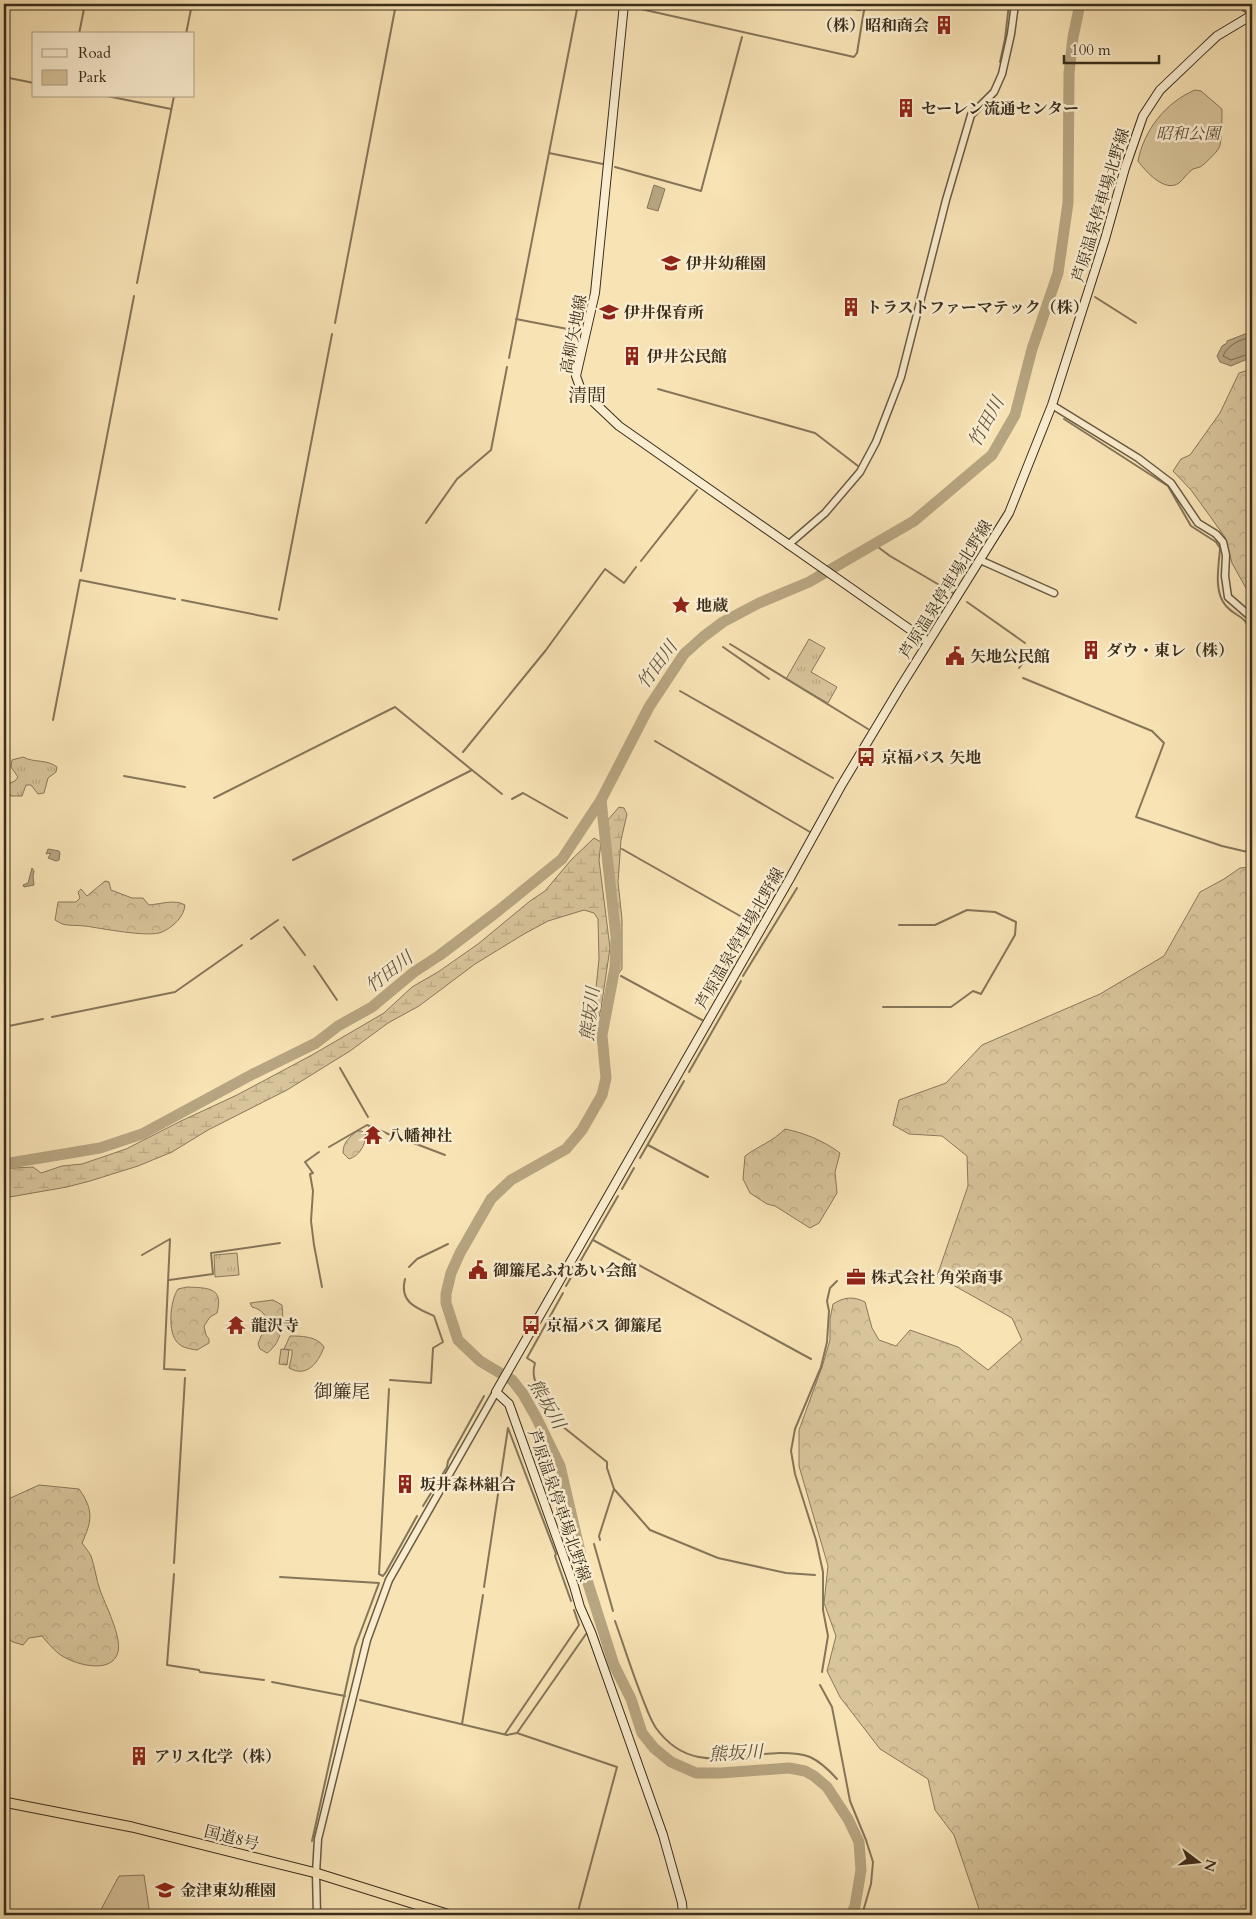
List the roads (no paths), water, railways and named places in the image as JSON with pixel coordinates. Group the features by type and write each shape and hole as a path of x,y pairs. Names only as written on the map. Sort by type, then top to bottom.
{"highway":[{"name":"国道8号","path":"4,1802 132,1827 316,1873 450,1915"}],"main road":[{"name":"高柳矢地線","path":"624,4 595,293 576,380 581,390 619,426 928,642"},
{"name":"芦原温泉停車場北野線","path":"683,1915 682,1902 663,1835 600,1658 580,1607 509,1404 496,1392 841,786 1009,513 1052,405 1105,239 1124,168 1143,116 1160,90 1200,52 1218,36 1252,14"}],"street":[{"path":"788,545 831,506 860,472 876,442 901,377 946,200 971,115 994,92 1002,74 1011,34 1015,4"},
{"path":"1240,4 1252,14"},
{"path":"1052,405 1138,458 1171,483 1198,523 1216,534 1223,542 1226,556 1225,576 1228,597 1252,618"},
{"path":"980,560 1054,593"},
{"path":"317,1915 316,1873 318,1840 367,1640 389,1580 496,1392"}],"water":[{"path":"654,185 665,189 658,211 647,208"},
{"path":"1250,332 1252,333 1252,357 1231,366 1220,362 1217,356 1227,341"},
{"path":"48,849 59,851 59,860 56,861 48,858 51,853 46,854"},
{"path":"32,868 34,871 34,885 24,887 23,885 28,883"}],"waterway":[{"path":"79,32 85,4"},
{"path":"186,32 192,4"},
{"path":"335,323 396,4"},
{"path":"509,358 578,4"},
{"path":"825,4 860,10"},
{"path":"864,11 865,4"},
{"path":"1000,62 1009,4"},
{"name":"竹田川","path":"4,1164 100,1148 142,1134 253,1074 316,1043 338,1026 372,1007 414,972 440,955 498,911 562,859 601,800 649,707 684,654 703,637 723,622 759,603 809,582 914,521 992,455 1015,415 1032,349 1058,273 1068,203 1069,73 1073,37 1080,4"},
{"path":"632,7 854,57 857,53 864,10"},
{"path":"615,167 701,191 742,37"},
{"path":"4,77 32,83"},
{"path":"117,98 171,109"},
{"path":"137,283 174,98"},
{"path":"549,153 603,164"},
{"path":"81,571 134,296"},
{"path":"1095,297 1136,323"},
{"path":"516,319 583,332"},
{"path":"279,610 332,334"},
{"path":"426,523 457,479 491,450 507,367"},
{"path":"658,389 815,433 858,466"},
{"path":"1064,419 1168,486 1191,526 1216,542 1220,548 1219,593 1226,606 1243,619 1252,634"},
{"path":"641,561 697,490"},
{"path":"874,544 890,556 953,593"},
{"path":"463,752 546,650 605,569 624,583 636,567"},
{"path":"53,720 80,580 175,599"},
{"path":"182,600 277,619"},
{"path":"967,602 1025,643"},
{"path":"730,644 868,729"},
{"path":"723,647 769,679"},
{"path":"1019,668 1033,650"},
{"path":"1023,678 1152,731 1164,743 1136,817 1222,846 1252,853"},
{"path":"680,691 833,778"},
{"path":"214,798 395,707 472,770"},
{"path":"655,741 810,832"},
{"path":"293,860 472,770 502,794"},
{"path":"124,776 185,787"},
{"path":"512,799 523,793 567,818"},
{"name":"熊坂川","path":"601,800 616,937 615,967 602,1035 606,1078 602,1095 582,1130 566,1149 511,1180 491,1199 460,1253 451,1273 446,1303 458,1340 480,1361 512,1380 523,1394 536,1417 560,1466 586,1577 614,1665 631,1699 642,1733 654,1748 671,1762 696,1773 789,1768 805,1771 827,1787 848,1819 859,1842 861,1870 855,1906 851,1915"},
{"path":"622,849 756,925"},
{"path":"743,976 797,888"},
{"path":"883,1007 951,1007 973,991 981,994 1015,935 1016,922 995,912 967,910 935,925 899,925"},
{"path":"251,939 278,920"},
{"path":"284,927 305,955"},
{"path":"52,1017 175,992 242,945"},
{"path":"314,966 337,1000"},
{"path":"621,976 702,1020"},
{"path":"689,1072 741,981"},
{"path":"4,1027 43,1019"},
{"path":"340,1068 368,1117"},
{"path":"640,1158 684,1081"},
{"path":"329,1147 367,1125 393,1136"},
{"path":"398,1137 445,1155"},
{"path":"648,1145 708,1177"},
{"path":"319,1152 305,1162 313,1173 310,1174 313,1191 311,1221 322,1287"},
{"path":"622,1189 634,1168"},
{"path":"566,1286 618,1196"},
{"path":"142,1255 170,1239 164,1369 185,1370"},
{"path":"593,1240 811,1359"},
{"path":"169,1280 213,1274 211,1253 280,1243"},
{"path":"409,1267 417,1259 448,1244"},
{"path":"390,1380 431,1383 433,1348 443,1342 434,1316 415,1307 407,1299 404,1293 405,1279"},
{"path":"822,1672 828,1636 823,1610 823,1572 816,1540 795,1474 791,1451 795,1429 821,1367 827,1342 829,1311 827,1301 830,1288 837,1281"},
{"path":"555,1407 538,1387 534,1376 535,1363 527,1358 563,1293"},
{"path":"174,1563 185,1378"},
{"path":"389,1389 379,1574 383,1576 386,1572 417,1516"},
{"path":"423,1506 447,1467 448,1461 484,1396"},
{"path":"557,1414 562,1426 607,1462 607,1468 614,1489"},
{"path":"484,1587 508,1428 556,1554 555,1556 571,1601"},
{"path":"600,1540 599,1536 614,1489 650,1530 718,1558 786,1573 815,1575"},
{"path":"594,1544 613,1611"},
{"path":"174,1574 167,1665 199,1670 200,1672 264,1680"},
{"path":"280,1577 379,1583 355,1647 312,1841"},
{"path":"462,1724 483,1595"},
{"path":"505,1734 579,1625 574,1610"},
{"path":"615,1621 650,1717 656,1728 669,1743 683,1752 698,1757 729,1758 780,1753 803,1755 821,1764 837,1779"},
{"path":"577,1915 617,1767 517,1733 586,1634"},
{"path":"272,1682 345,1696"},
{"path":"820,1685 832,1707 850,1801 873,1862 871,1884 862,1915"},
{"path":"360,1700 507,1735 517,1733"}],"place":[{"name":"（株）昭和商会","path":"944,25"},
{"name":"セーレン流通センター","path":"906,108"},
{"name":"伊井幼稚園","path":"671,263"},
{"name":"トラストファーマテック（株）","path":"851,307"},
{"name":"伊井保育所","path":"609,312"},
{"name":"伊井公民館","path":"632,356"},
{"name":"地蔵","path":"681,605"},
{"name":"ダウ・東レ（株）","path":"1091,650"},
{"name":"矢地公民館","path":"955,656"},
{"name":"京福バス 矢地","path":"866,757"},
{"name":"八幡神社","path":"373,1135"},
{"name":"御簾尾ふれあい会館","path":"478,1270"},
{"name":"株式会社 角栄商事","path":"856,1277"},
{"name":"龍沢寺","path":"236,1325"},
{"name":"京福バス 御簾尾","path":"531,1325"},
{"name":"坂井森林組合","path":"405,1484"},
{"name":"アリス化学（株）","path":"139,1756"},
{"name":"金津東幼稚園","path":"165,1890"}],"district":[{"name":"清間","path":"587,395"},
{"name":"御簾尾","path":"342,1391"}],"park label":[{"name":"昭和公園","path":"1188,133"}]}
